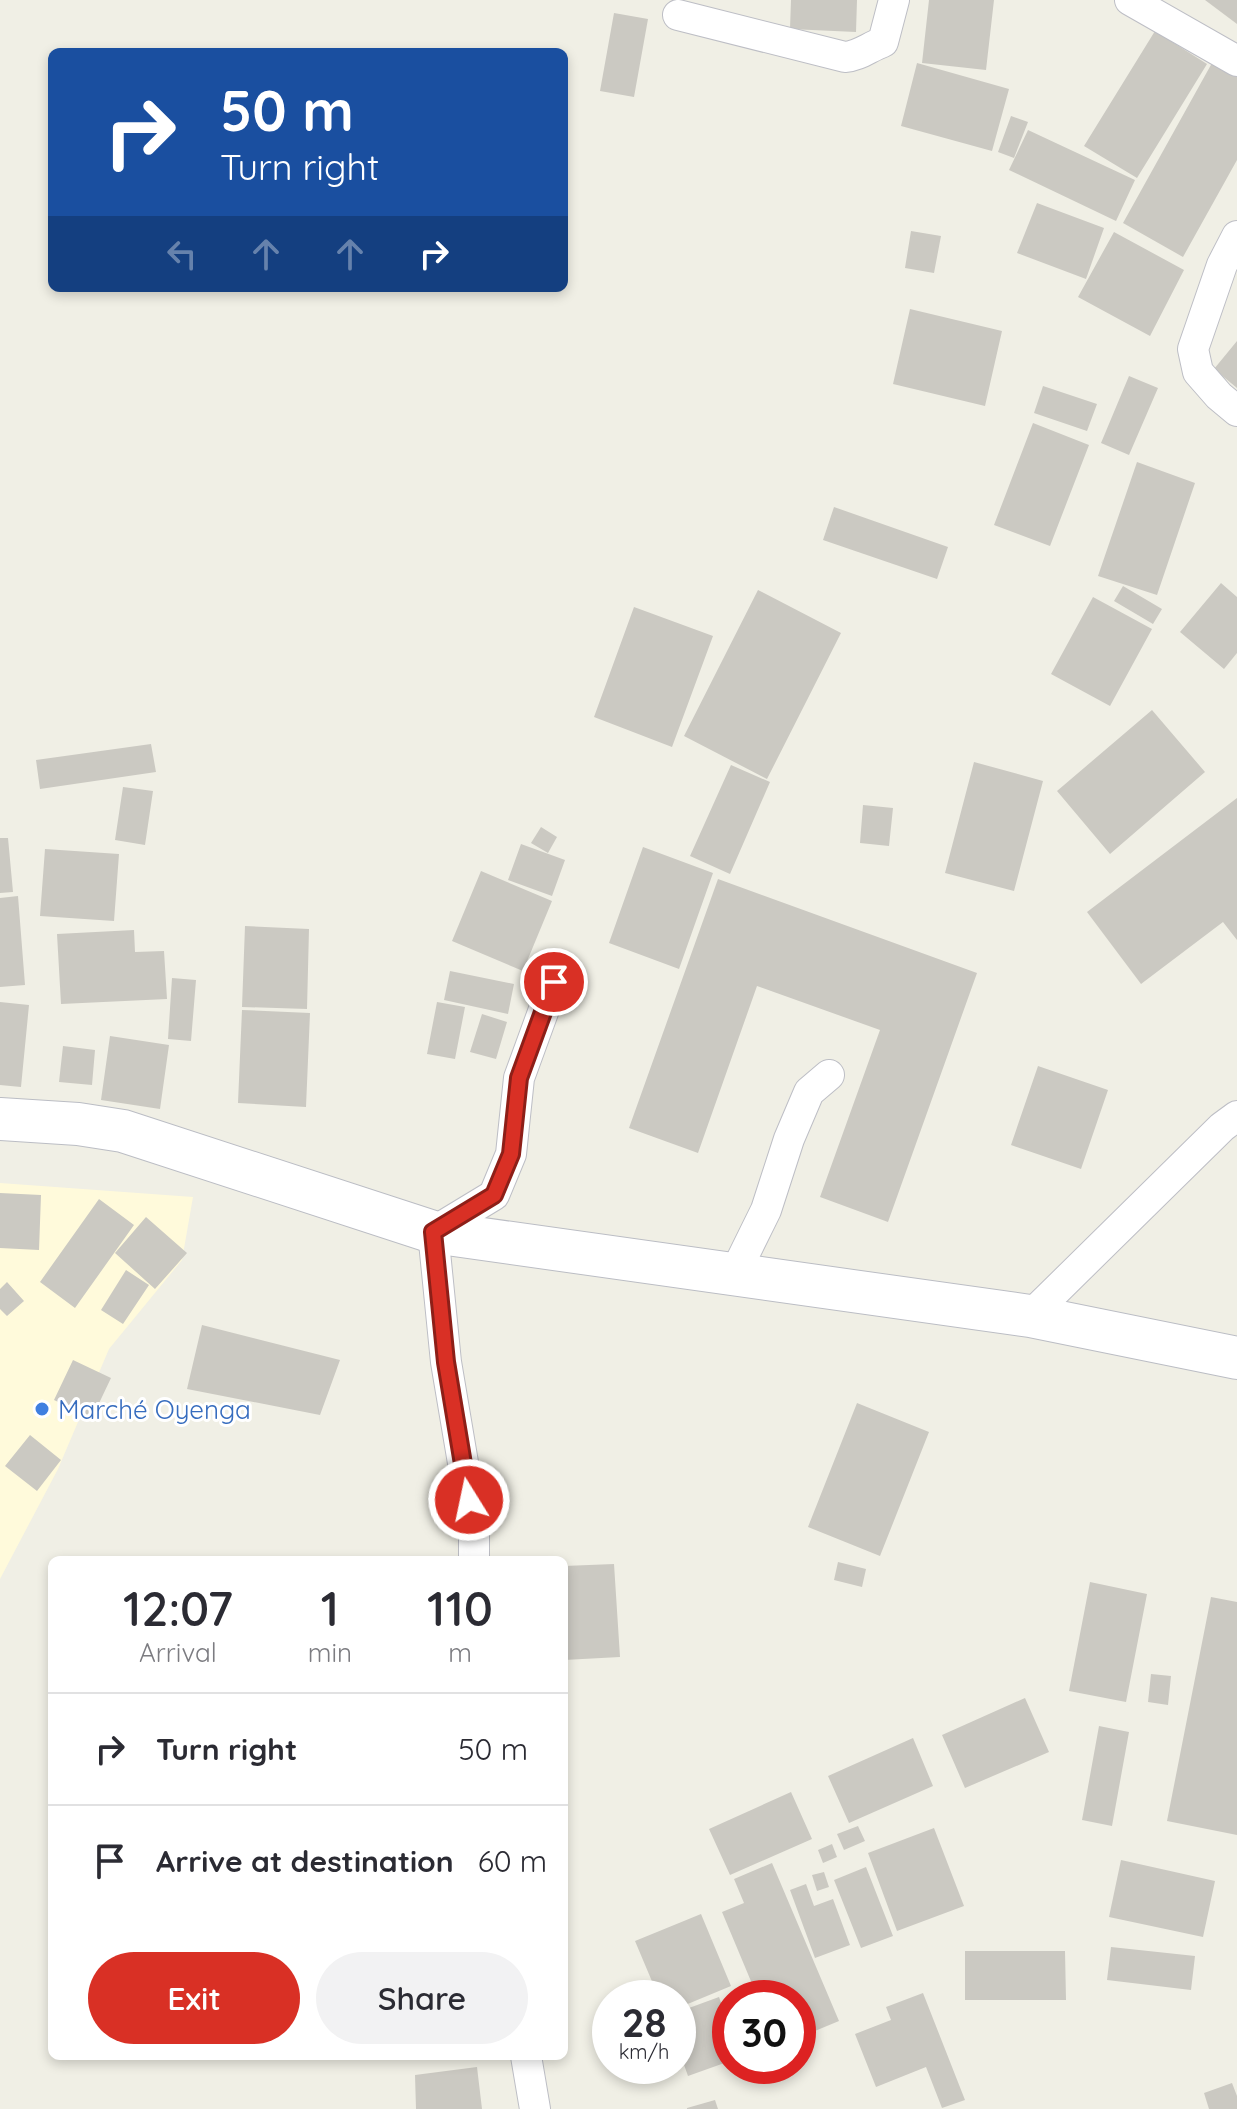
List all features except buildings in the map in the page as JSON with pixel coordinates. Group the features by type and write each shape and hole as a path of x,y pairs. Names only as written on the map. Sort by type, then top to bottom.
{"main road":[{"path":"0,1119 78,1124 123,1131 433,1232 1030,1316 1237,1358"}],"street":[{"path":"678,15 845,57 858,56 866,48 883,42 894,0"},
{"path":"1130,0 1237,61"},
{"path":"1237,236 1222,265 1193,349 1198,372 1237,411"},
{"path":"474,1556 474,1528 446,1362 433,1232 494,1195 511,1154 519,1078 554,982"},
{"path":"734,1275 766,1210 789,1139 809,1092 829,1075"},
{"path":"1030,1316 1222,1127 1237,1116"},
{"path":"527,2060 535,2109"}],"shaded area":[{"name":"Marché Oyenga","path":"0,1183 193,1197 182,1260 109,1349 58,1469 0,1579"}],"place":[{"name":"Marché Oyenga","path":"42,1409"}],"route":[{"path":"469,1500 446,1362 433,1232 494,1195 511,1154 519,1078 554,982"}]}
